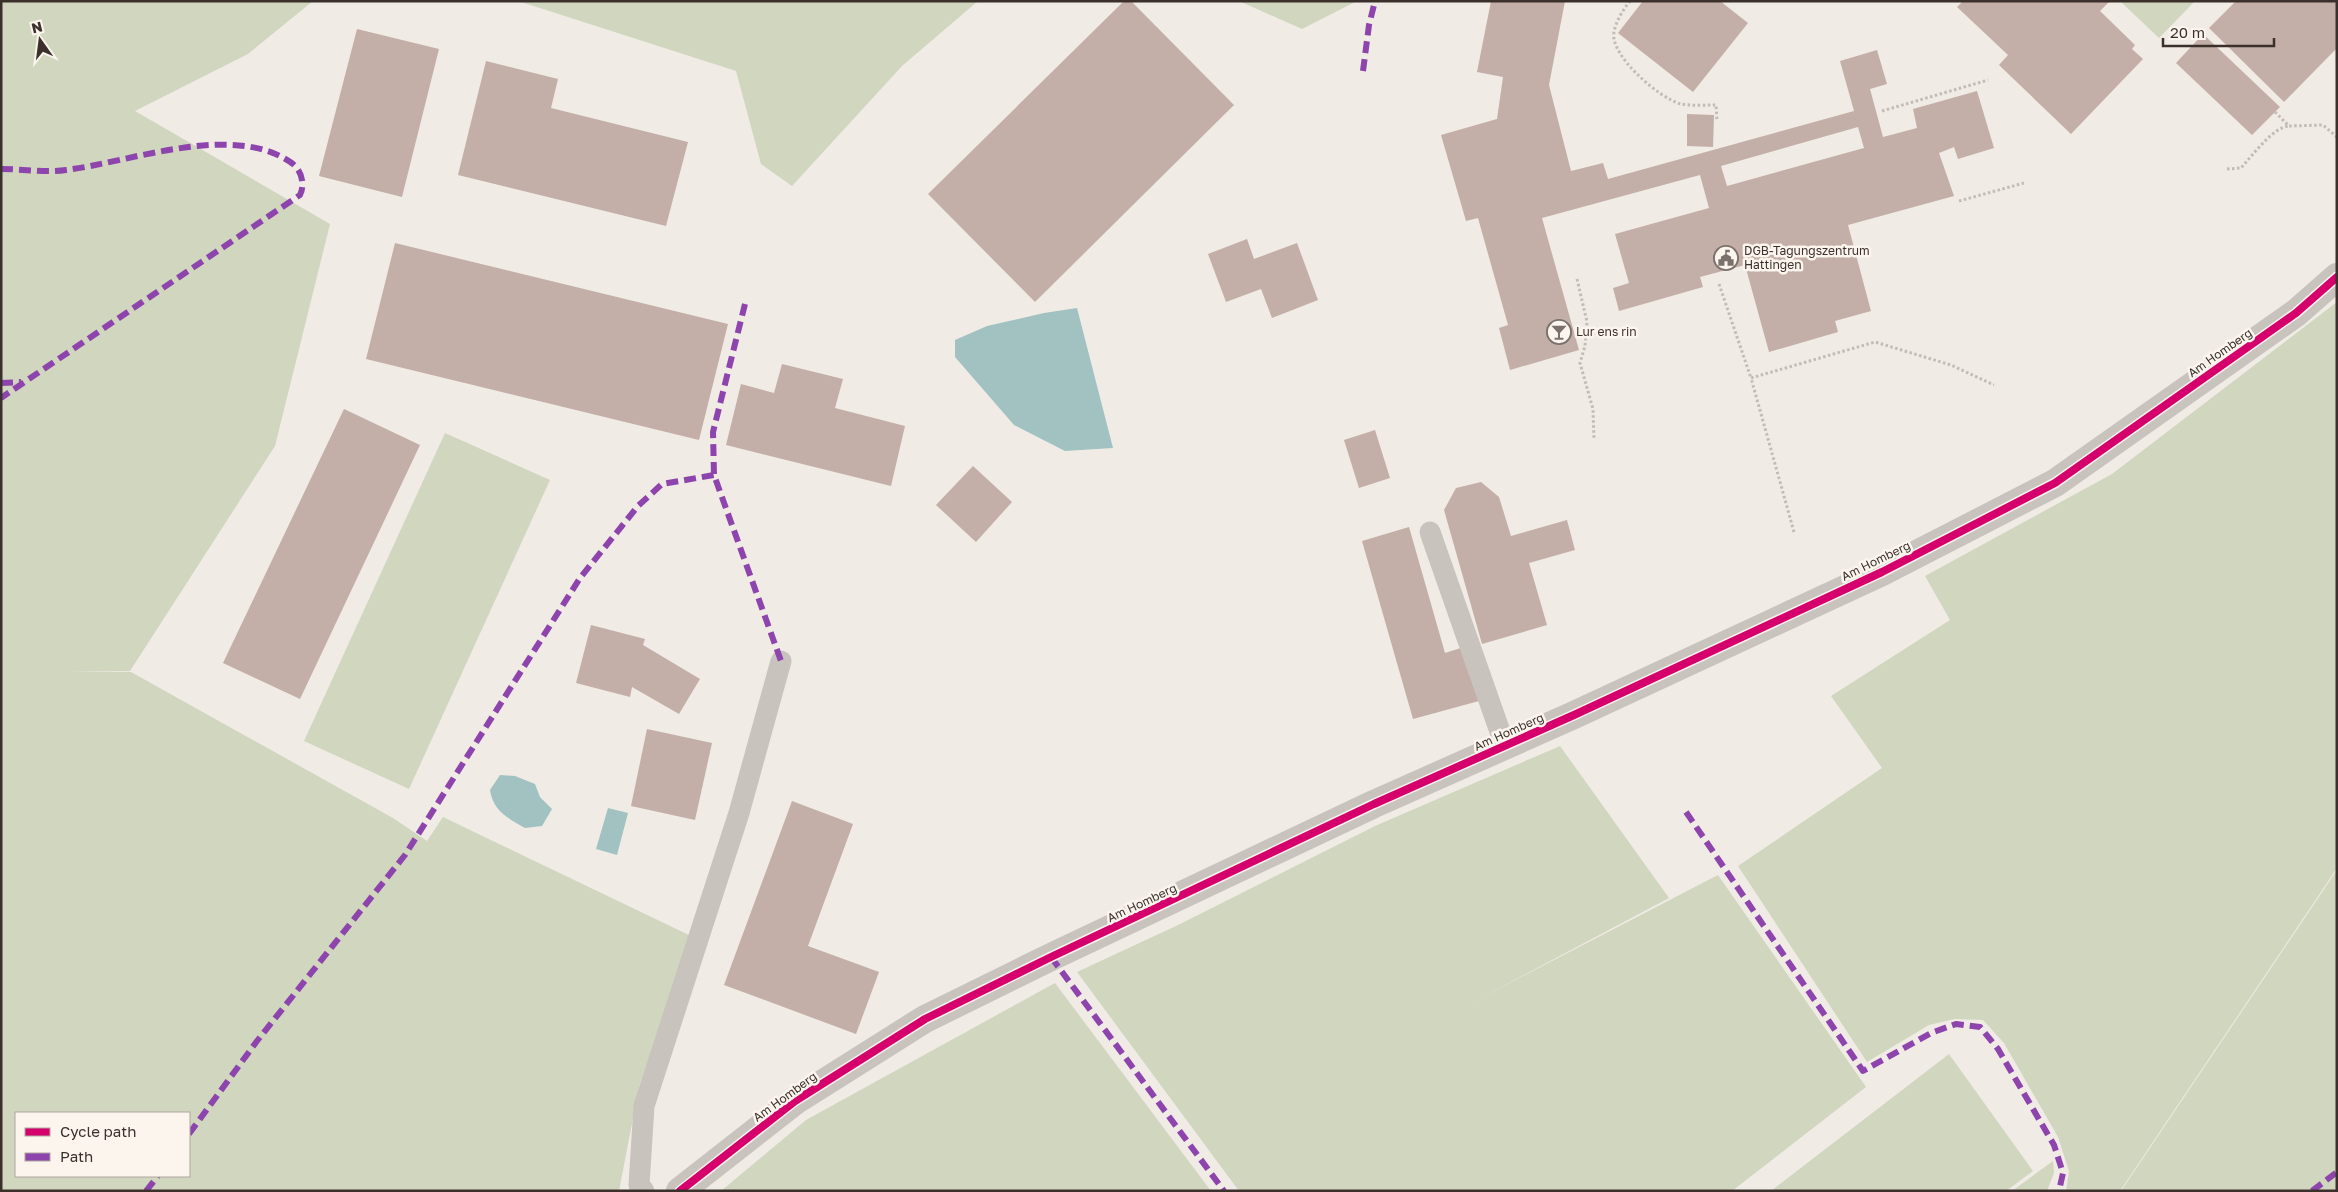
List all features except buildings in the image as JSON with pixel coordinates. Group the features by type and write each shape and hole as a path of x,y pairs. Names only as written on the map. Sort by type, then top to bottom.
{"street":[{"name":"Am Homberg","path":"680,1191 795,1100 925,1019 1374,804 1505,746 1882,572 2055,482 2296,313 2337,277"}],"lane":[{"path":"1430,532 1505,746"},
{"path":"644,1191 639,1185 644,1106 739,813 781,661"}],"path":[{"path":"1630,1 1622,11 1613,33 1617,50 1643,80 1673,101 1682,104 1716,105 1717,120"},
{"path":"1882,111 1988,80"},
{"path":"2275,112 2289,126"},
{"path":"2227,169 2242,168 2274,133 2282,127 2323,125 2337,137"},
{"path":"1958,201 2024,183"},
{"path":"1577,279 1587,322 1586,346 1580,363 1593,409 1594,440"},
{"path":"1719,284 1750,378 1794,532"},
{"path":"1750,378 1875,342 1951,365 1994,385"}],"green space":[{"path":"1,1 313,1 248,54 135,111 330,224 275,446 130,671 68,671 131,672 393,818 427,841 443,817 691,936 639,1087 619,1191 1,1191"},
{"path":"518,1 978,1 902,66 792,186 761,164 736,71"},
{"path":"1239,1 1357,1 1302,29"},
{"path":"2120,1 2195,1 2159,38"},
{"path":"2337,302 2337,868 2120,1191 2066,1191 2069,1171 2058,1137 2004,1043 1983,1020 1955,1019 1929,1025 1867,1062 1738,866 1882,768 1831,696 1950,620 1925,576 2112,474"},
{"path":"445,433 550,480 409,789 304,741"},
{"path":"1560,746 1669,898 1473,1002 1718,875 1866,1087 1732,1191 1239,1191 1077,972 1178,925 1375,826"},
{"path":"2337,870 2337,1191 2121,1191"},
{"path":"1055,983 1211,1191 721,1191 806,1120"},
{"path":"1949,1054 2033,1171 2006,1191 1771,1191"},
{"path":"2053,1161 2054,1173 2047,1191 2012,1191"}],"water":[{"path":"1077,308 1113,448 1065,451 1014,425 955,357 955,340 987,326 1044,313"},
{"path":"500,775 515,776 535,784 540,797 552,809 542,826 525,828 498,809 490,790"},
{"path":"608,808 628,813 617,855 596,849"}],"marked path":[{"path":"1363,71 1369,25 1375,1"},
{"path":"1,169 58,171 182,148 213,145 242,146 269,152 293,164 299,170 302,183 300,195 1,398"},
{"path":"745,304 713,432 714,475 781,661"},
{"path":"1,383 21,382"},
{"path":"190,1133 257,1041 405,855 580,578 638,506 662,484 714,475"},
{"path":"1686,812 1863,1071 1931,1033 1956,1024 1980,1027 1998,1049 2054,1145 2063,1173 2059,1191"},
{"path":"1051,957 1224,1191"},
{"path":"2312,1191 2337,1172"},
{"path":"146,1191 157,1177"}],"cycle path":[{"path":"680,1191 795,1101 925,1019 1051,957 1374,804 1574,715 1882,572 2055,483 2296,313 2337,277"}],"place":[{"name":"DGB-Tagungszentrum Hattingen","path":"1726,258"},
{"name":"Lur ens rin","path":"1559,332"}]}
